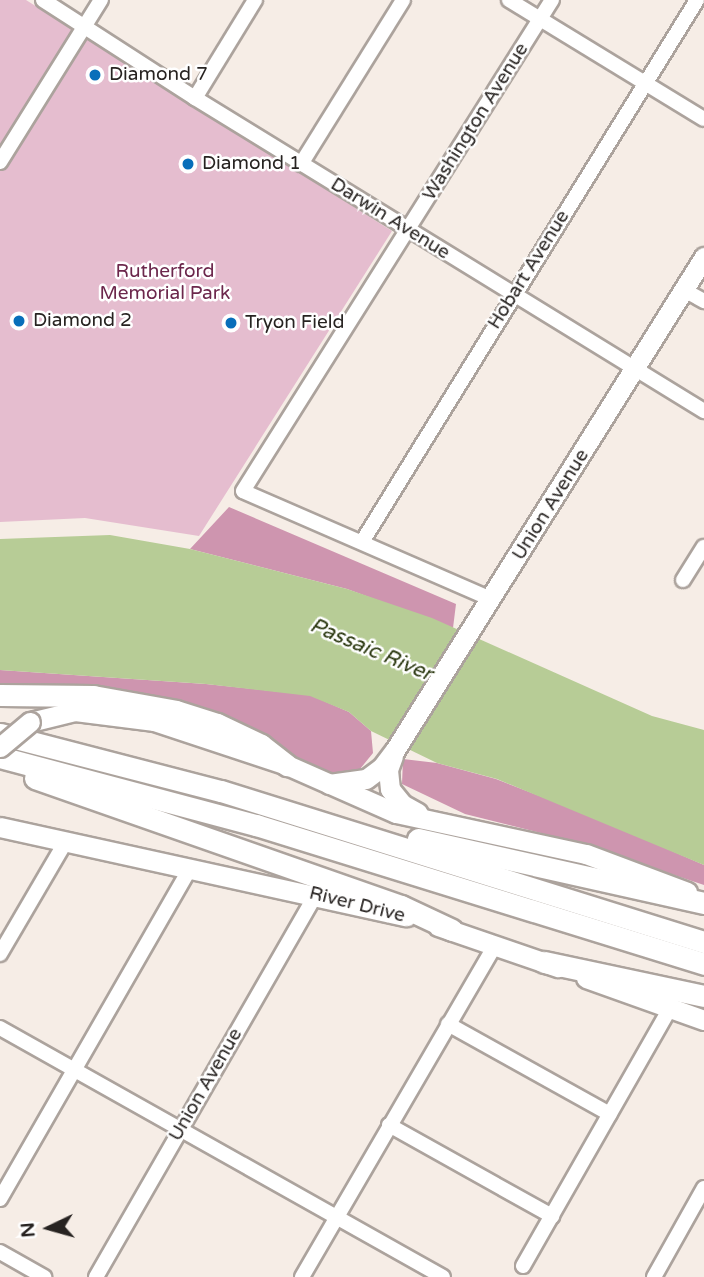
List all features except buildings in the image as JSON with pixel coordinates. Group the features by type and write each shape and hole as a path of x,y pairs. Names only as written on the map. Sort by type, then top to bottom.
{"highway":[{"path":"0,695 93,696 176,711 217,724 261,745 287,765"},
{"path":"0,736 152,771 704,942"},
{"path":"0,757 256,825 704,964"},
{"path":"0,766 401,906 452,930"},
{"path":"299,815 704,901"},
{"path":"544,962 704,996"}],"main road":[{"name":"Union Avenue","path":"395,750 704,257"},
{"path":"0,736 30,722 75,711 131,716 196,733 287,765 396,813 586,854 704,901"},
{"path":"0,747 30,722"},
{"path":"325,784 366,779 382,767 395,750"},
{"path":"395,750 388,780 394,797 411,809 461,829"},
{"path":"0,814 10,824 30,834"},
{"name":"River Drive","path":"0,827 316,894 452,930 704,1020"}],"street":[{"name":"Darwin Avenue","path":"43,0 301,164 704,411"},
{"path":"0,162 101,0"},
{"path":"195,98 255,0"},
{"path":"301,164 404,0"},
{"path":"509,0 704,119"},
{"name":"Washington Avenue","path":"362,542 243,491 552,0"},
{"name":"Hobart Avenue","path":"362,542 697,0"},
{"path":"684,290 704,301"},
{"path":"362,542 491,599"},
{"path":"683,580 704,547"},
{"path":"0,954 66,841"},
{"path":"0,1199 190,869"},
{"name":"Union Avenue","path":"96,1277 316,894"},
{"path":"302,1277 495,945"},
{"path":"523,1266 670,1008"},
{"path":"449,1024 610,1114"},
{"path":"0,1028 443,1277"},
{"path":"389,1125 552,1216"},
{"path":"654,1277 704,1188"},
{"path":"0,1252 44,1277"}],"green space":[{"name":"Rutherford Memorial Park","path":"0,0 26,0 392,231 199,536 85,518 0,522"}],"shaded area":[{"path":"229,507 456,604 453,628 347,589 190,549"},
{"path":"0,670 206,684 310,695 349,712 371,731 373,753 360,769 323,777 294,755 245,728 0,687"},
{"path":"403,759 437,763 496,779 594,817 704,865 704,885 569,840 465,814 402,784"}],"water":[{"name":"Passaic River","path":"110,535 190,549 347,589 432,618 652,716 704,730 704,865 497,779 437,763 371,731 349,712 310,696 206,684 0,670 0,539"}],"place":[{"name":"Diamond 7","path":"95,75"},
{"name":"Diamond 1","path":"188,164"},
{"name":"Diamond 2","path":"19,321"},
{"name":"Tryon Field","path":"231,323"}]}
